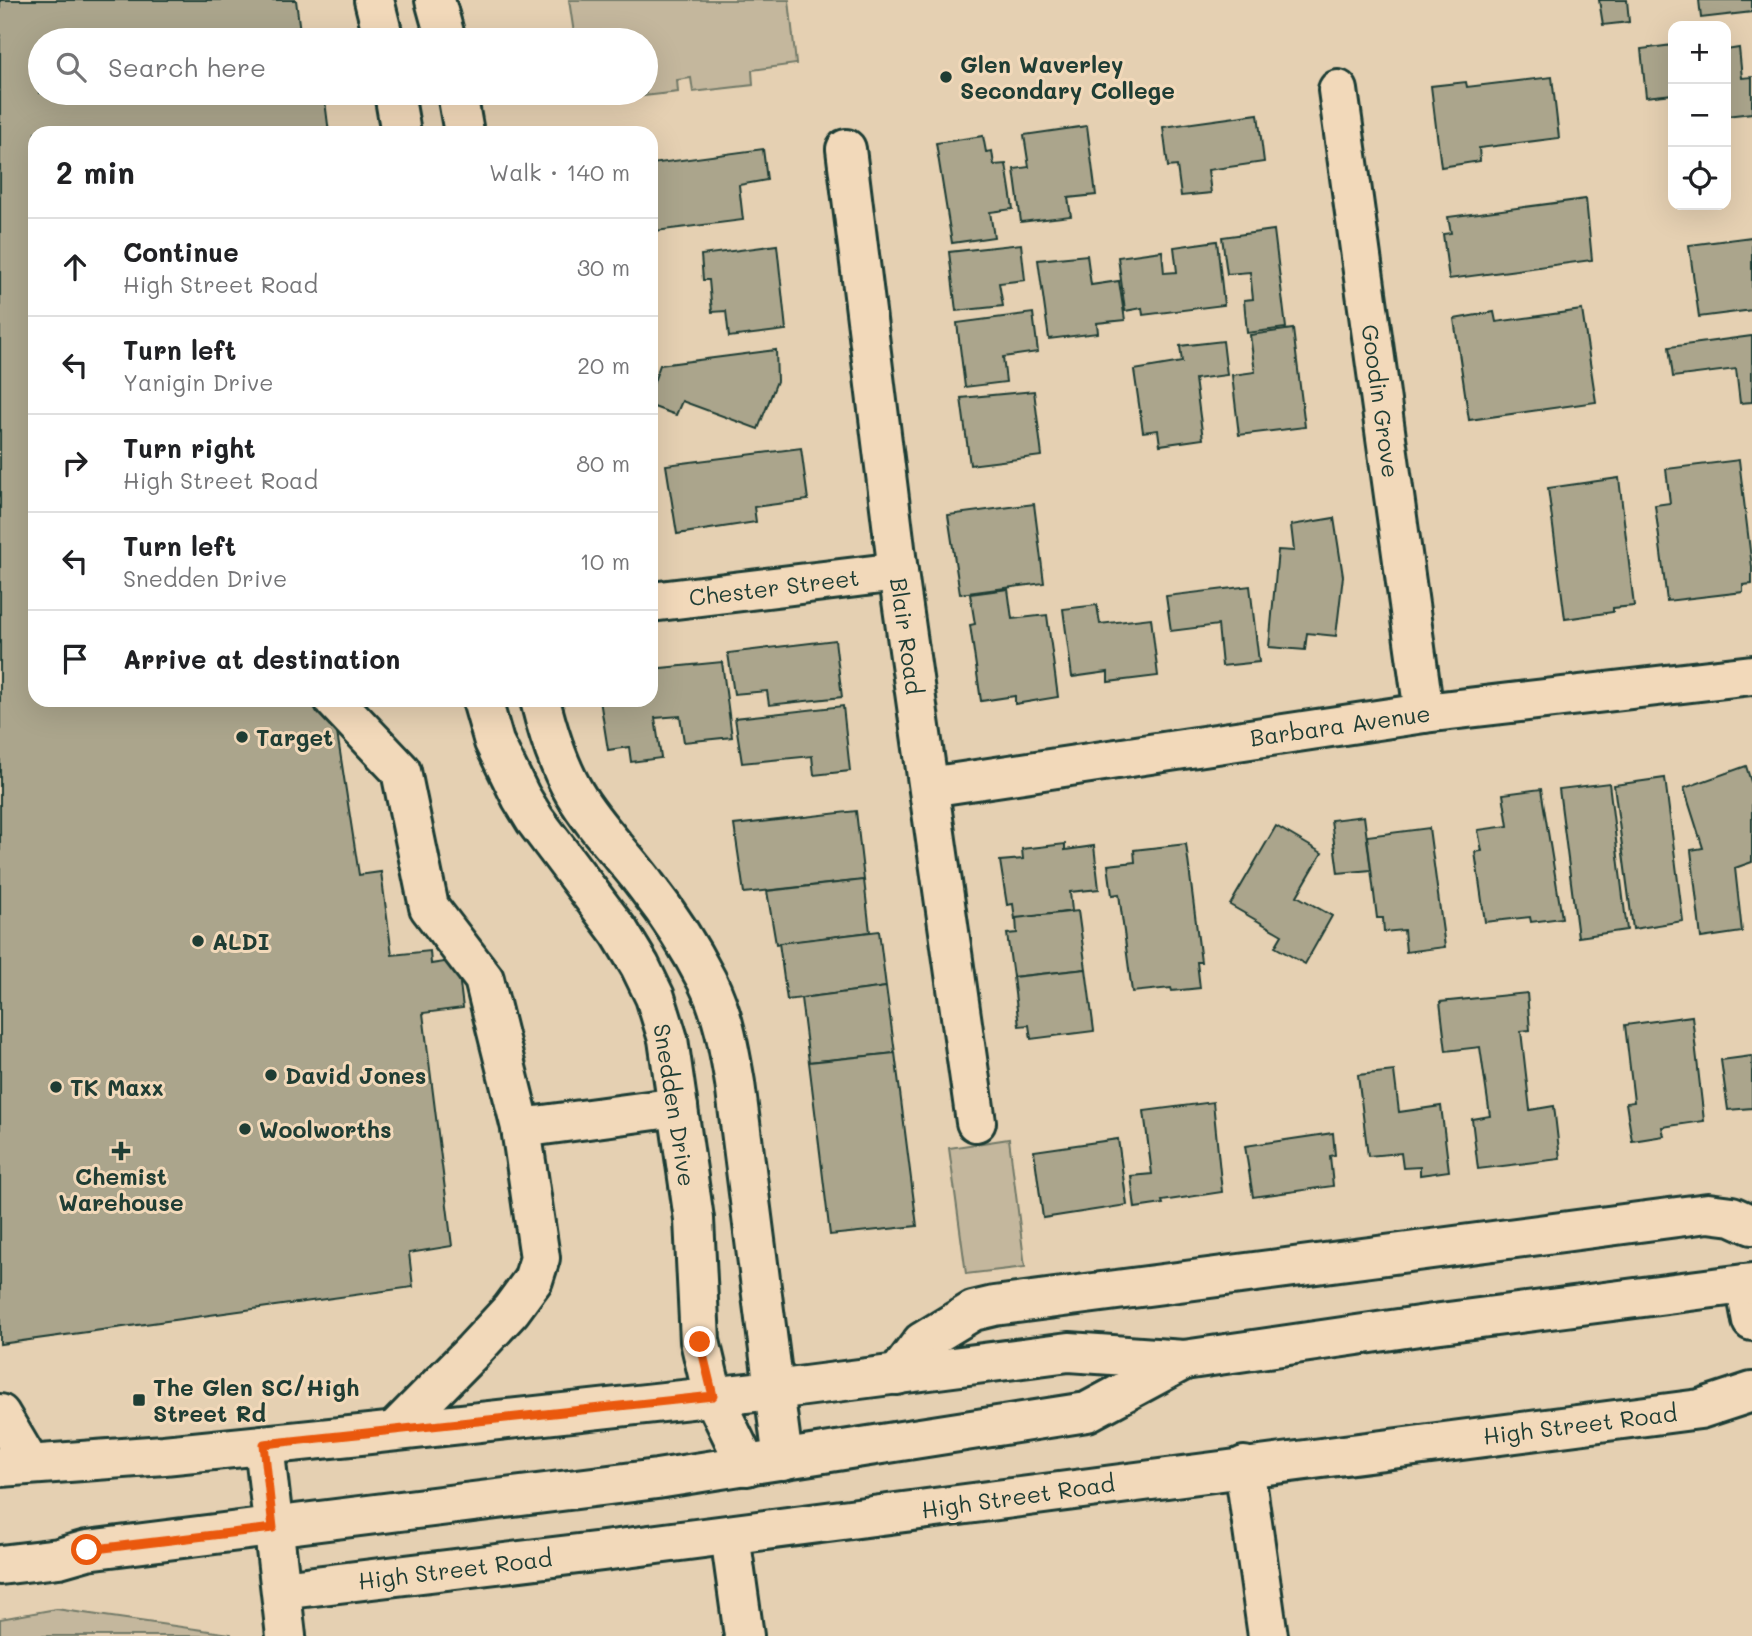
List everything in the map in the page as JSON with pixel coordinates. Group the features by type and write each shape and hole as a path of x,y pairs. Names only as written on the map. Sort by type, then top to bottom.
{"street":[{"path":"374,0 381,28"},
{"path":"435,0 443,28"},
{"name":"Goodin Grove","path":"1338,90 1424,712"},
{"path":"396,105 400,126"},
{"path":"459,105 463,126"},
{"name":"Blair Road","path":"846,149 898,572 976,1122"},
{"name":"Chester Street","path":"658,602 898,572"},
{"name":"Barbara Avenue","path":"929,787 1424,712 1752,675"},
{"path":"341,707 401,771 429,907 484,979 521,1128 540,1258 533,1280 511,1310 394,1431"},
{"name":"Snedden Drive","path":"484,707 494,742 521,797 535,820 600,904 640,966 655,997 668,1039 697,1243 700,1342 713,1396 765,1463"},
{"path":"542,707 556,755 575,794 680,932 709,984 728,1040 774,1390 765,1463"},
{"path":"521,1128 678,1107"},
{"path":"898,1375 922,1342 973,1311 994,1306 1708,1213 1732,1216 1752,1225"},
{"path":"0,1414 15,1465 164,1455 394,1431 774,1390 1069,1352 1184,1360 1433,1324 1749,1284 1752,1321"},
{"path":"0,1565 59,1558 87,1550 765,1463 1087,1412 1184,1360"},
{"name":"High Street Road","path":"281,1590 730,1535 1244,1466 1700,1409 1752,1392"},
{"path":"264,1444 286,1636"},
{"path":"1244,1466 1268,1636"},
{"path":"730,1535 744,1636"}],"shaded area":[{"path":"569,0 789,0 796,64 752,70 753,85 693,92 691,78 677,80 678,92 658,94 658,28 573,28"},
{"path":"1009,1139 1025,1267 966,1274 949,1148"},
{"path":"56,1609 231,1636 0,1636 0,1619"}],"building":[{"path":"0,0 296,0 300,28 28,28 28,105 326,105 328,126 28,126 28,707 333,707 359,875 381,872 392,955 430,951 431,964 457,960 463,1008 423,1013 452,1246 409,1253 413,1287 0,1344"},
{"path":"1599,0 1627,0 1629,22 1603,25"},
{"path":"1699,0 1752,0 1752,12 1701,18"},
{"path":"1668,46 1668,95 1646,97 1641,49"},
{"path":"1739,48 1742,78 1752,77 1752,113 1731,115 1731,49"},
{"path":"1552,77 1559,138 1479,148 1480,161 1441,167 1431,86 1466,82 1467,87"},
{"path":"1258,114 1264,162 1208,170 1211,193 1181,196 1177,166 1168,167 1163,127"},
{"path":"1087,126 1096,195 1068,198 1071,216 1021,222 1014,169 1029,167 1024,135"},
{"path":"983,136 986,152 992,151 994,165 1006,164 1013,209 990,212 994,237 952,243 936,143"},
{"path":"763,149 767,180 739,185 743,220 658,231 658,163"},
{"path":"1586,199 1592,260 1449,279 1443,234 1451,233 1448,217"},
{"path":"1274,230 1286,328 1247,333 1244,300 1253,299 1250,272 1227,274 1222,237"},
{"path":"1752,237 1752,310 1699,317 1689,245"},
{"path":"1217,241 1224,305 1143,315 1142,308 1125,311 1118,257 1162,251 1164,273 1177,272 1174,247"},
{"path":"1021,244 1025,280 999,283 1003,306 956,311 949,252"},
{"path":"777,245 786,330 729,337 726,311 712,312 709,280 703,280 701,255"},
{"path":"1087,255 1091,285 1119,281 1125,320 1097,323 1098,333 1049,339 1038,260"},
{"path":"1582,310 1596,402 1469,420 1454,319 1494,312 1496,322"},
{"path":"1033,313 1038,352 1003,357 1006,382 965,387 957,323"},
{"path":"1293,329 1305,427 1239,435 1232,375 1255,372 1250,335"},
{"path":"1752,336 1752,402 1740,403 1736,369 1673,377 1669,347"},
{"path":"1223,341 1227,375 1195,379 1203,439 1160,445 1158,430 1143,432 1134,370 1182,362 1180,346"},
{"path":"776,350 777,381 758,429 682,401 676,415 658,409 660,365"},
{"path":"1034,391 1042,456 970,465 961,398"},
{"path":"801,448 808,500 754,507 756,522 677,534 666,465"},
{"path":"1739,460 1752,584 1743,585 1743,592 1667,601 1655,505 1670,503 1666,469"},
{"path":"1619,478 1634,606 1565,619 1548,488"},
{"path":"1034,504 1044,583 960,594 948,515"},
{"path":"1334,518 1343,576 1336,636 1307,633 1305,650 1269,647 1278,550 1294,551 1291,525"},
{"path":"1250,586 1259,662 1222,666 1218,625 1171,631 1166,596"},
{"path":"1008,589 1012,619 1047,615 1058,697 1015,704 1015,696 981,701 970,625 975,624 970,594"},
{"path":"1097,605 1100,624 1151,618 1158,676 1108,682 1108,672 1072,677 1063,609"},
{"path":"835,640 842,697 769,705 767,691 734,694 728,653"},
{"path":"722,662 732,737 684,742 680,716 655,718 661,758 631,762 629,747 608,750 601,707 658,707 658,668"},
{"path":"843,706 850,771 814,775 812,756 742,763 735,718"},
{"path":"1746,766 1752,785 1752,862 1735,868 1742,932 1701,938 1691,850 1703,848 1684,788"},
{"path":"1665,778 1683,921 1633,929 1614,785"},
{"path":"1609,783 1627,930 1578,937 1559,789"},
{"path":"1541,789 1562,918 1531,922 1530,917 1485,922 1475,852 1482,851 1478,830 1508,826 1503,794"},
{"path":"856,811 864,880 744,893 734,825"},
{"path":"1364,816 1371,870 1338,873 1331,820"},
{"path":"1276,826 1322,853 1297,896 1332,916 1305,964 1275,947 1282,935 1230,905"},
{"path":"1429,828 1445,947 1406,952 1404,930 1384,932 1383,918 1377,918 1367,836"},
{"path":"1065,844 1065,850 1094,846 1099,889 1070,892 1072,911 1015,919 1013,904 1007,905 1000,861 1023,859 1022,849"},
{"path":"1186,844 1201,962 1197,962 1200,988 1132,992 1119,894 1112,895 1108,865 1135,862 1134,850"},
{"path":"864,880 870,932 776,944 767,891"},
{"path":"1078,911 1086,969 1013,977 1007,934 1017,933 1016,918"},
{"path":"879,931 886,987 787,1000 779,943"},
{"path":"1086,969 1094,1031 1031,1039 1029,1025 1019,1026 1013,977"},
{"path":"886,987 895,1053 809,1062 801,998"},
{"path":"1527,993 1530,1030 1521,1031 1530,1110 1554,1106 1560,1159 1478,1169 1472,1119 1490,1116 1480,1047 1446,1051 1440,1002"},
{"path":"1692,1016 1704,1121 1662,1127 1664,1136 1632,1141 1626,1103 1634,1102 1625,1025"},
{"path":"895,1053 917,1226 830,1235 809,1062"},
{"path":"1752,1056 1752,1108 1728,1110 1721,1060"},
{"path":"1394,1071 1399,1112 1441,1106 1449,1171 1420,1175 1420,1167 1403,1168 1401,1153 1368,1156 1358,1075"},
{"path":"1213,1102 1222,1192 1135,1208 1131,1176 1152,1174 1144,1111"},
{"path":"1333,1133 1335,1155 1330,1156 1333,1186 1253,1197 1245,1146"},
{"path":"1118,1139 1127,1205 1043,1218 1034,1151"}],"place":[{"name":"Glen Waverley Secondary College","path":"946,77"},
{"name":"Target","path":"242,737"},
{"name":"ALDI","path":"198,941"},
{"name":"David Jones","path":"271,1075"},
{"name":"TK Maxx","path":"56,1087"},
{"name":"Woolworths","path":"245,1129"},
{"name":"Chemist Warehouse","path":"121,1151"},
{"name":"The Glen SC/High Street Rd","path":"139,1400"}],"route":[{"path":"87,1550 273,1528 264,1444 713,1396 700,1342"}]}
